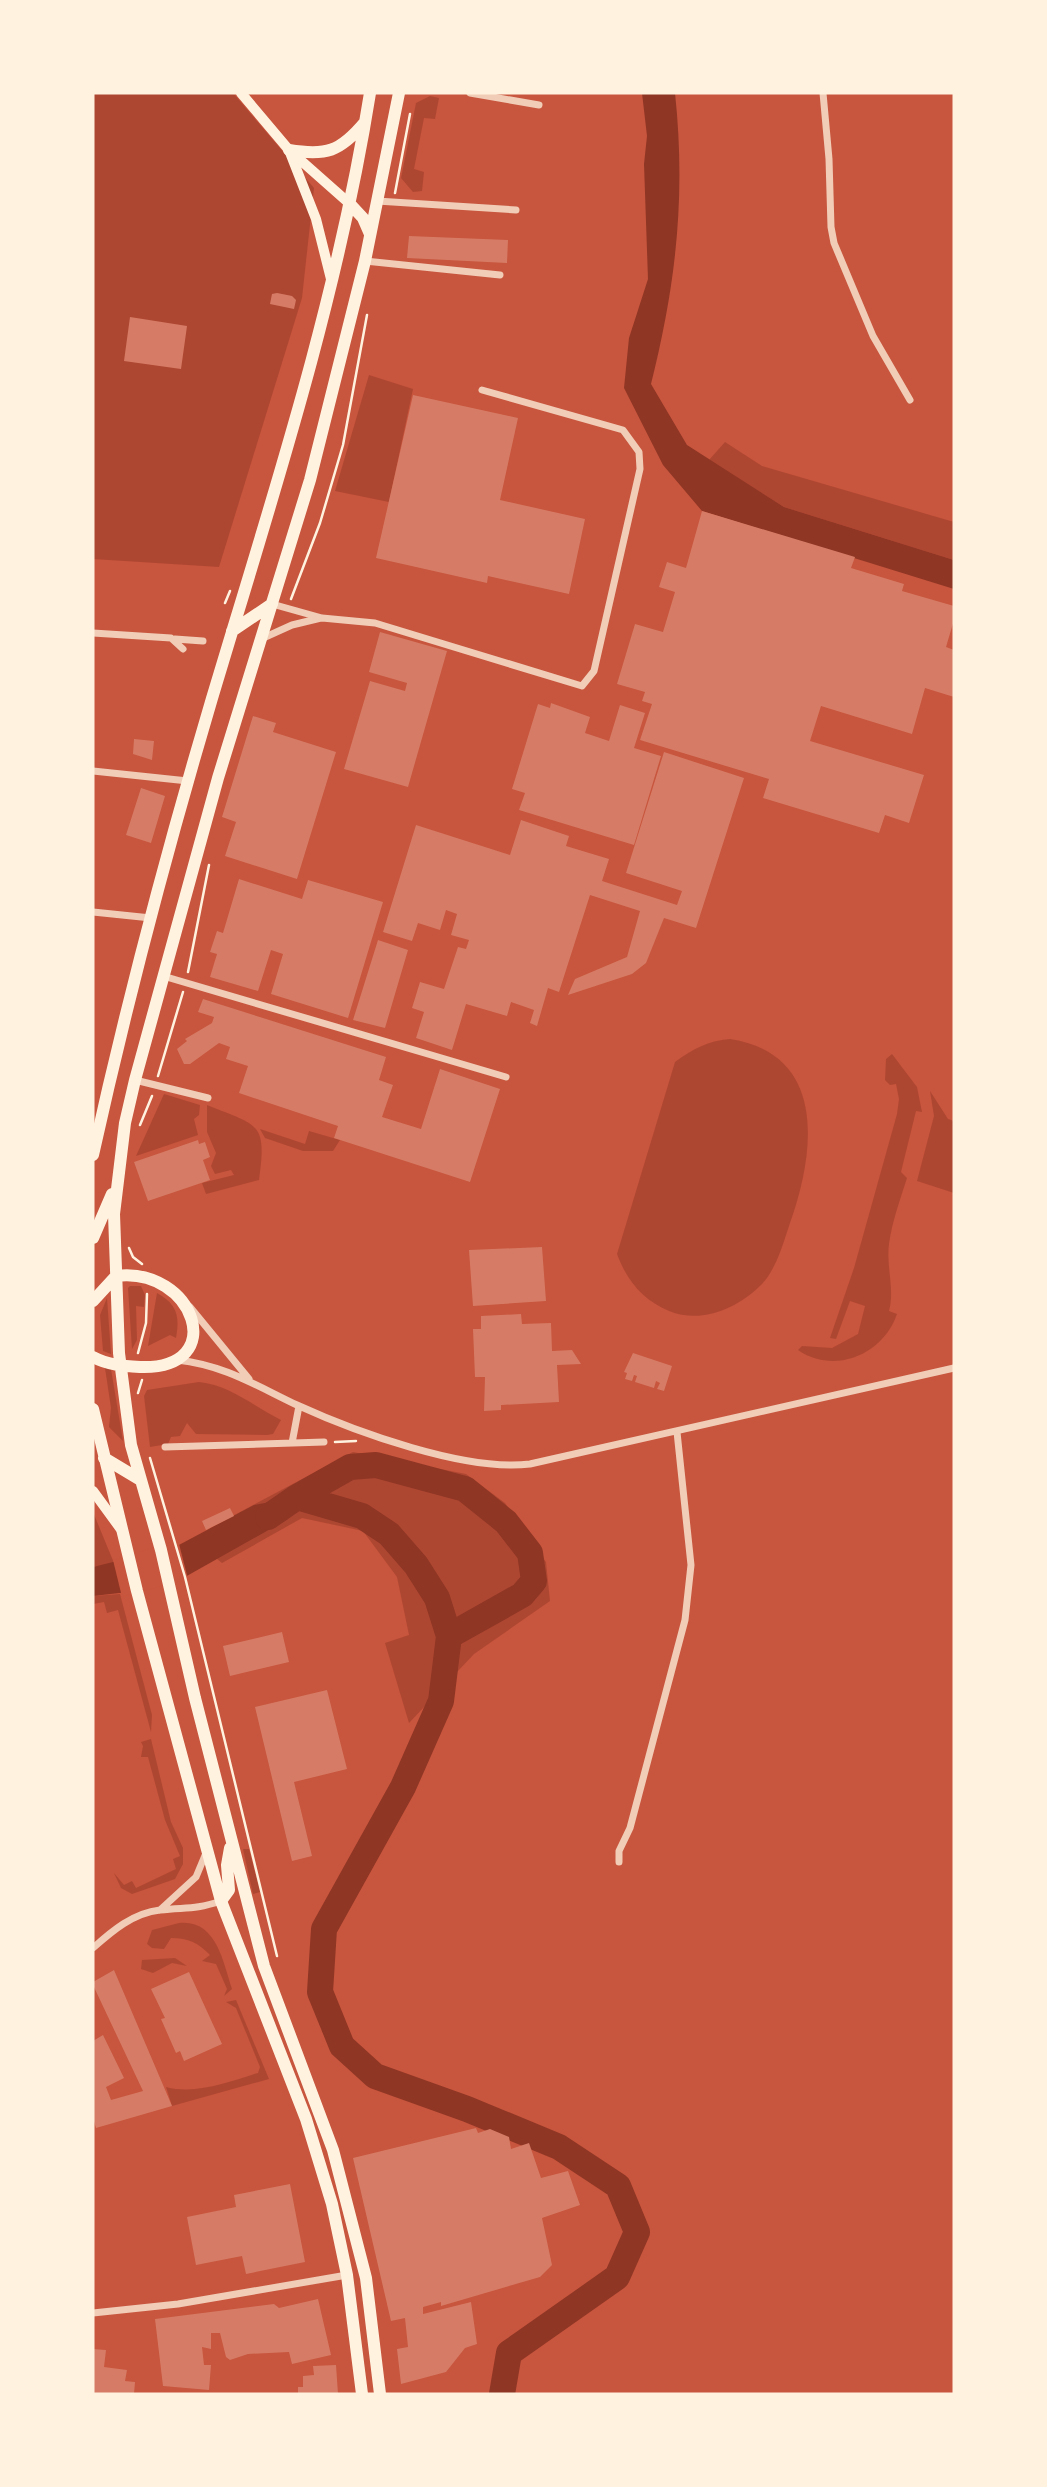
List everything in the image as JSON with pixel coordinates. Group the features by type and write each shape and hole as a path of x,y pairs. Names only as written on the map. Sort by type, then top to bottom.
{"highway":[{"path":"93,1155 188,781 295,424 350,204 370,93"},
{"path":"380,2394 366,2278 333,2150 264,1966 231,1844 161,1550 131,1445 120,1366 116,1184 135,1080 162,976 310,480 365,261 399,93"},
{"path":"289,150 317,155 329,151 353,136 365,121"},
{"path":"350,204 363,218 370,235"},
{"path":"232,632 272,604"},
{"path":"93,1238 116,1184"},
{"path":"93,1301 116,1276 146,1275 163,1283 187,1305 195,1324 194,1335 185,1354 177,1360 152,1368 120,1366 93,1357"},
{"path":"93,1409 99,1456 122,1530 221,1901 310,2131 332,2204 347,2275 362,2394"},
{"path":"99,1456 139,1479"},
{"path":"221,1901 229,1890 227,1865 231,1844"}],"main road":[{"path":"241,93 289,150 350,204"},
{"path":"289,150 316,219 331,279"},
{"path":"93,1491 122,1530"}],"street":[{"path":"470,93 539,105"},
{"path":"823,93 830,159 831,227 834,243 873,336 910,400"},
{"path":"377,201 516,211"},
{"path":"365,261 500,275"},
{"path":"272,604 322,618 375,623 582,686 594,671 637,481 639,452 623,430 482,390"},
{"path":"261,639 292,625 322,618"},
{"path":"93,633 203,641"},
{"path":"171,638 183,649"},
{"path":"93,771 188,781"},
{"path":"93,912 152,918"},
{"path":"162,976 506,1077"},
{"path":"135,1080 208,1098"},
{"path":"187,1305 250,1379"},
{"path":"177,1360 207,1364 250,1379 299,1406 404,1443 495,1465 530,1464 954,1368"},
{"path":"292,1443 299,1406"},
{"path":"620,1862 619,1851 630,1828 685,1620 691,1565 677,1432"},
{"path":"165,1447 324,1442"},
{"path":"159,1910 196,1877 208,1849"},
{"path":"93,1948 124,1923 159,1910 193,1910 221,1901"},
{"path":"93,2313 178,2304 347,2275"}],"path":[{"path":"392,202 411,106"},
{"path":"296,584 320,523 343,445 368,311"},
{"path":"223,612 229,590"},
{"path":"190,964 211,858"},
{"path":"161,1066 182,996"},
{"path":"136,1135 154,1092"},
{"path":"138,1351 146,1323 147,1292"},
{"path":"155,1468 186,1577 210,1679"}],"shaded area":[{"path":"93,93 233,93 314,188 302,298 219,567 93,559"},
{"path":"642,93 675,93 679,204 667,311 651,384 687,445 784,507 954,560 954,589 702,511 663,465 624,388 629,338 648,279 644,164 647,136"},
{"path":"430,96 439,98 435,119 424,118 414,169 424,172 422,191 413,192 401,178 416,103"},
{"path":"369,375 413,389 389,502 335,491"},
{"path":"725,442 762,466 954,522 954,560 784,507 709,460"},
{"path":"730,1039 762,1048 784,1064 799,1085 806,1110 808,1138 805,1167 785,1239 775,1264 761,1285 741,1301 718,1312 681,1315 669,1311 644,1295 631,1281 617,1254 675,1062 701,1046"},
{"path":"892,1054 917,1087 922,1112 916,1111 901,1172 907,1178 889,1244 889,1311 897,1314 881,1340 869,1350 856,1357 827,1361 798,1350 802,1346 832,1348 858,1334 865,1306 850,1301 836,1339 830,1338 854,1268 897,1114 899,1099 896,1084 890,1085 885,1080 886,1059"},
{"path":"930,1091 948,1119 954,1121 954,1193 917,1181 934,1116"},
{"path":"164,1094 200,1105 199,1115 194,1119 198,1135 136,1156"},
{"path":"207,1105 238,1117 256,1129 262,1147 259,1180 206,1194 202,1183 234,1175 231,1170 215,1174 211,1166 216,1153 207,1132"},
{"path":"260,1129 305,1144 309,1131 340,1140 333,1151 303,1151 265,1138"},
{"path":"141,1286 145,1295 144,1307 136,1306 137,1340 132,1349 128,1288"},
{"path":"157,1293 176,1311 176,1338 170,1335 148,1346"},
{"path":"107,1298 111,1354 103,1351 100,1315"},
{"path":"105,1368 111,1369 123,1441 109,1427 111,1408"},
{"path":"199,1382 221,1387 281,1420 273,1434 196,1434 187,1423 180,1436 171,1437 168,1444 150,1447 144,1396 147,1390"},
{"path":"353,1452 466,1474 505,1503 546,1562 550,1601 474,1654 409,1723 385,1643 409,1635 397,1577 363,1531 302,1518 222,1563 201,1546 210,1528"},
{"path":"297,1497 288,1519 185,1577 137,1591 93,1596 93,1567 177,1546 254,1505"},
{"path":"93,1512 114,1563 93,1567"},
{"path":"120,1594 152,1715 151,1732 118,1610 107,1613 104,1602 93,1604 93,1596"},
{"path":"151,1739 171,1822 183,1848 183,1864 175,1879 132,1894 121,1888 114,1873 124,1885 132,1881 136,1888 176,1869 173,1859 180,1856 165,1820 148,1757 141,1757 141,1742"},
{"path":"243,1849 249,1849 260,1892 253,1894"},
{"path":"179,1923 202,1928 216,1944 232,1989 224,1996 227,1989 216,1964 202,1961 210,1955 197,1944 171,1938 164,1949 152,1948 147,1944 152,1930"},
{"path":"175,1958 187,1966 172,1963 153,1973 141,1969 142,1960"},
{"path":"236,2000 269,2079 172,2106 166,2087 201,2088 258,2073 260,2067 236,2008 226,2002"}],"pier":[{"path":"178,1540 188,1579 122,1597 113,1560"}],"building":[{"path":"409,236 508,240 507,263 407,258"},
{"path":"272,294 292,296 296,300 294,309 270,304"},
{"path":"130,317 187,326 181,369 124,361"},
{"path":"413,395 518,418 500,500 585,519 569,594 488,576 487,583 376,558"},
{"path":"702,511 855,557 851,568 904,584 902,591 954,606 954,620 946,647 954,650 954,697 925,688 912,734 821,706 810,741 924,775 909,823 885,815 879,833 763,798 769,779 640,740 652,704 642,701 645,692 617,684 635,624 663,632 675,592 659,587 667,562 686,568"},
{"path":"380,632 447,651 408,787 344,769 370,681 405,691 407,683 369,672"},
{"path":"551,703 590,717 585,733 609,741 620,705 645,713 634,748 661,756 634,845 519,810 525,793 512,789 538,704 550,708"},
{"path":"253,716 276,723 273,732 336,752 297,879 225,856 236,822 222,817"},
{"path":"134,739 154,741 152,760 133,754"},
{"path":"664,752 744,778 696,928 664,918 646,963 632,974 568,995 575,979 627,957 640,911 590,895 559,992 548,988 537,1026 530,1023 534,1010 511,1002 507,1016 466,1004 452,1050 416,1038 424,1012 412,1008 420,982 444,989 458,947 466,949 469,940 451,935 457,914 446,910 440,930 418,923 412,941 383,932 416,825 510,855 521,820 569,836 566,846 609,859 602,881 677,905 682,891 626,873"},
{"path":"141,788 165,796 151,843 126,835"},
{"path":"239,879 302,899 308,880 383,902 348,1018 271,994 283,954 271,950 258,991 210,977 217,954 210,952 217,931 223,933"},
{"path":"378,940 408,950 385,1028 353,1020"},
{"path":"203,999 386,1057 379,1080 393,1085 382,1117 421,1129 440,1069 500,1089 470,1182 334,1138 338,1126 239,1093 248,1066 226,1059 230,1047 219,1043 190,1064 184,1064 177,1049 187,1041 185,1039 212,1023 214,1017 198,1012"},
{"path":"198,1140 199,1144 205,1142 210,1157 203,1160 210,1180 148,1201 134,1162"},
{"path":"542,1247 546,1301 473,1306 469,1250"},
{"path":"521,1314 522,1324 551,1323 552,1351 572,1350 581,1364 557,1365 559,1402 501,1405 501,1410 484,1411 485,1377 475,1377 473,1329 481,1329 481,1316"},
{"path":"633,1353 672,1366 664,1391 657,1389 660,1383 656,1381 654,1388 635,1382 637,1376 634,1375 632,1381 625,1379 627,1373 624,1372"},
{"path":"230,1508 234,1516 206,1530 202,1521"},
{"path":"282,1632 289,1662 230,1676 223,1646"},
{"path":"327,1690 347,1769 294,1782 312,1856 292,1861 255,1707"},
{"path":"114,1970 172,2106 96,2128 93,2118 93,2041 103,2035 124,2078 106,2087 111,2100 143,2091 93,1985 93,1982"},
{"path":"189,1972 222,2044 184,2061 180,2051 176,2053 161,2019 165,2018 151,1989"},
{"path":"476,2128 478,2133 490,2129 509,2137 511,2149 529,2143 541,2178 568,2171 580,2205 542,2218 552,2265 540,2277 441,2306 441,2302 423,2307 423,2314 471,2302 477,2344 465,2348 446,2372 401,2384 397,2349 408,2347 405,2318 391,2321 353,2158"},
{"path":"290,2184 305,2262 246,2274 242,2256 196,2265 187,2217 236,2207 234,2195"},
{"path":"318,2299 331,2355 292,2364 289,2352 248,2354 230,2360 226,2357 220,2333 211,2333 211,2349 202,2347 204,2365 211,2365 209,2390 163,2386 155,2319 274,2304 279,2308"},
{"path":"93,2349 106,2350 104,2367 127,2370 125,2381 135,2382 134,2394 93,2394"},
{"path":"336,2365 338,2394 298,2394 298,2387 303,2387 303,2376 314,2375 313,2366"}],"waterway":[{"path":"297,1497 350,1467 376,1465 465,1489 506,1522 530,1553 534,1581 522,1595 449,1636"},
{"path":"268,1517 297,1497 362,1516 389,1534 416,1565 437,1598 449,1636 441,1701 403,1787 324,1929 320,1992 342,2046 375,2076 467,2109 559,2147 618,2186 637,2232 617,2277 509,2353 502,2394"}]}
